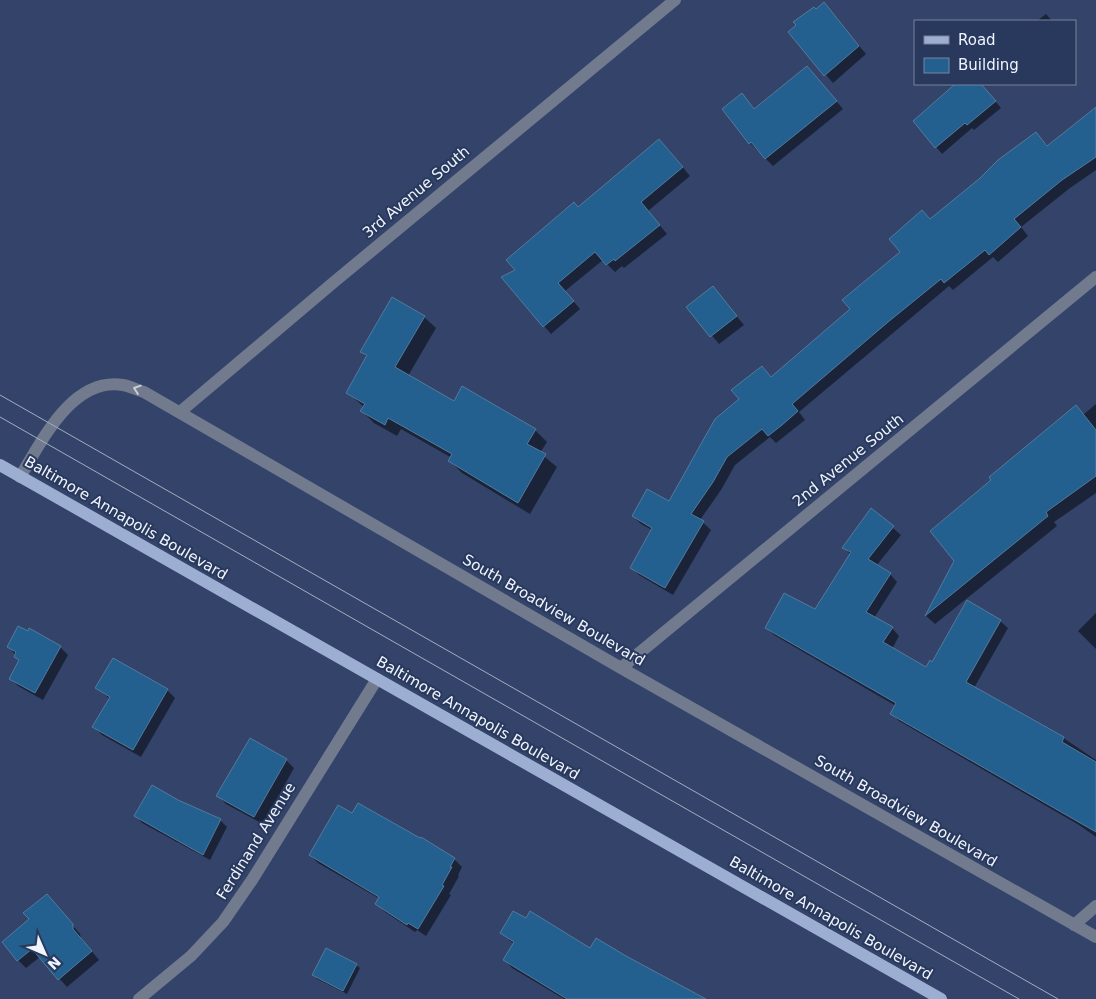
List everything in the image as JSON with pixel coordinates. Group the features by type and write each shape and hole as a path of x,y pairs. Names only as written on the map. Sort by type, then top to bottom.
{"main road":[{"name":"Baltimore Annapolis Boulevard","path":"0,465 941,999"}],"street":[{"name":"3rd Avenue South","path":"180,412 675,0"},
{"name":"2nd Avenue South","path":"622,668 1096,277"},
{"name":"South Broadview Boulevard","path":"20,477 52,425 78,397 86,392 108,386 122,385 144,392 622,668 1096,937"},
{"name":"Ferdinand Avenue","path":"139,999 191,956 223,922 252,880 377,679"},
{"path":"1074,924 1096,906"}],"building":[{"path":"824,2 859,46 824,76 788,32 796,25 793,22 814,7 816,9"},
{"path":"807,66 837,101 765,159 751,142 749,144 722,109 742,93 754,109"},
{"path":"954,85 982,85 996,101 935,148 913,121"},
{"path":"1096,107 1096,157 1062,180 1014,219 1021,227 989,255 985,250 944,283 941,279 888,322 792,404 798,411 782,425 768,436 762,429 727,457 713,482 691,514 704,521 665,588 630,568 652,528 632,516 647,489 669,501 715,419 739,399 731,390 762,366 771,377 850,309 842,300 900,252 889,239 922,210 930,219 979,179 998,160 1036,132 1047,146"},
{"path":"659,139 683,167 641,202 660,225 615,261 614,259 606,265 595,252 558,283 574,301 543,327 501,277 515,270 506,260 574,202 578,207"},
{"path":"713,286 737,316 710,337 686,307"},
{"path":"392,297 425,316 395,367 454,401 462,386 536,429 527,444 546,454 518,503 448,461 452,454 388,418 385,425 360,411 365,404 346,393 367,355 360,352"},
{"path":"1076,405 1096,430 1096,476 1046,512 1048,516 925,616 954,561 930,531 991,480 989,477"},
{"path":"871,508 894,526 868,559 891,573 866,612 893,627 883,642 926,667 930,660 932,662 967,600 1001,620 966,682 1064,737 1062,742 1096,762 1096,832 890,714 896,703 765,628 784,593 815,609 851,552 842,548"},
{"path":"18,626 28,631 29,628 61,646 35,693 9,679 19,660 14,657 16,652 7,647"},
{"path":"113,658 168,689 133,750 92,727 110,697 95,688"},
{"path":"250,738 287,759 254,817 216,796"},
{"path":"152,785 178,800 221,819 203,855 134,816"},
{"path":"358,803 455,858 442,885 444,886 418,929 408,923 407,925 375,904 379,897 309,855 338,805 352,813"},
{"path":"47,894 73,924 73,929 92,951 58,980 32,949 17,961 2,942 29,919 23,913"},
{"path":"513,911 526,918 530,911 590,948 596,938 706,999 567,999 503,960 514,942 500,933"},
{"path":"326,948 357,964 343,991 312,975"}],"tram line":[{"path":"0,395 1058,999"},
{"path":"0,417 1019,999"}]}
